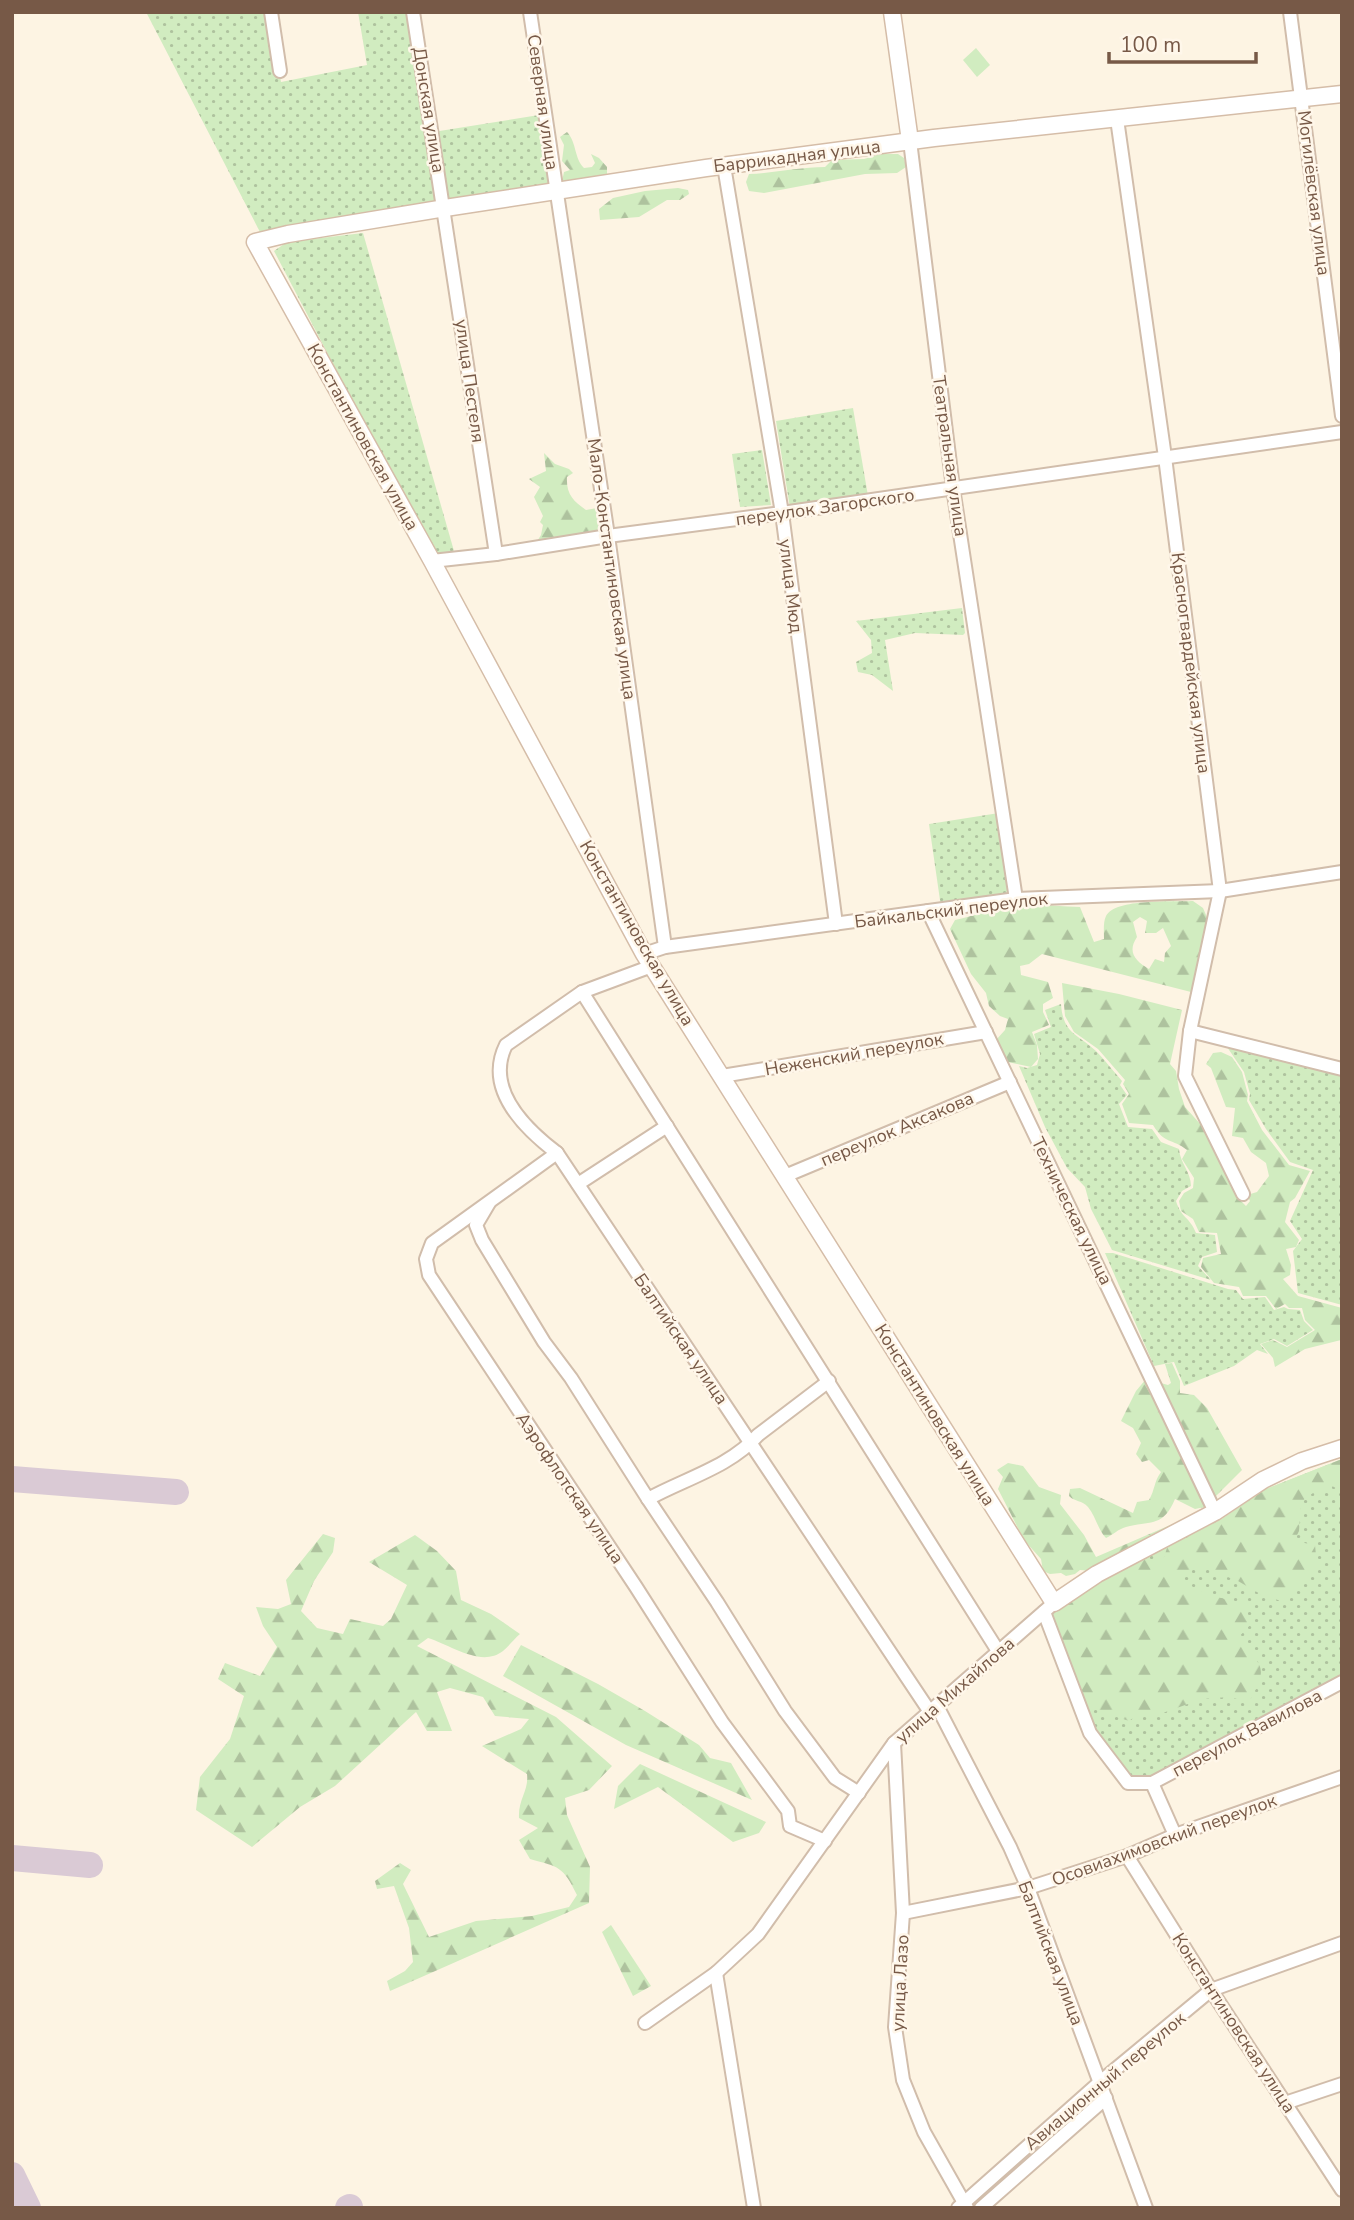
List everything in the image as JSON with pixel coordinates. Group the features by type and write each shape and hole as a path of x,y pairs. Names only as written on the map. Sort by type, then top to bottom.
{"street":[{"path":"271,12 280,71"},
{"name":"Донская улица","path":"414,12 445,208"},
{"name":"Северная улица","path":"530,12 556,191"},
{"name":"Театральная улица","path":"892,12 953,488 1016,899"},
{"name":"Могилёвская улица","path":"1290,12 1342,416"},
{"name":"Баррикадная улица","path":"255,242 445,208 724,166 910,141 1342,94"},
{"name":"Красногвардейская улица","path":"1117,119 1165,457 1220,891 1190,1031 1185,1076 1243,1194"},
{"name":"улица Мюд","path":"724,166 782,513 836,924"},
{"name":"Мало-Константиновская улица","path":"556,191 608,536 665,947"},
{"name":"улица Пестеля","path":"445,208 496,554"},
{"name":"Константиновская улица","path":"255,242 432,561 648,960 785,1176 1049,1607 1090,1733 1128,1783 1152,1783"},
{"name":"переулок Загорского","path":"432,561 1342,432"},
{"name":"Байкальский переулок","path":"582,992 648,960 665,947 1016,899 1220,891 1342,872"},
{"name":"Техническая улица","path":"928,911 1215,1512"},
{"path":"582,992 998,1651"},
{"name":"Балтийская улица","path":"582,992 506,1045 499,1059 500,1084 514,1111 532,1134 557,1153 751,1443 934,1709 1010,1847 1028,1888 1146,2208"},
{"path":"1190,1031 1342,1069"},
{"name":"Неженский переулок","path":"722,1076 986,1032"},
{"name":"переулок Аксакова","path":"785,1176 1010,1082"},
{"path":"578,1184 667,1126"},
{"name":"Аэрофлотская улица","path":"557,1153 432,1243 426,1259 429,1275 722,1722 788,1811 790,1826 825,1841"},
{"path":"493,1198 476,1225 482,1240 544,1342 571,1378 718,1602 785,1711 835,1778 859,1793"},
{"path":"648,1499 714,1468 751,1443 829,1381"},
{"name":"улица Михайлова","path":"645,2023 716,1973 758,1934 894,1743 1049,1607 1097,1574 1215,1512 1263,1480 1301,1461 1342,1448"},
{"name":"переулок Вавилова","path":"1152,1783 1342,1682"},
{"name":"улица Лазо","path":"894,1743 903,1913 895,2027 903,2080 924,2132 962,2206"},
{"name":"Осовиахимовский переулок","path":"903,1913 1028,1888 1127,1856 1175,1835 1342,1777"},
{"path":"1152,1783 1175,1835"},
{"name":"Константиновская улица","path":"1127,1856 1342,2190"},
{"name":"Авиационный переулок","path":"962,2206 1100,2082 1211,1990 1342,1943"},
{"path":"716,1973 754,2208"},
{"path":"1285,2103 1342,2084"},
{"name":"Авиационный переулок","path":"981,2208 1105,2098"}],"green space":[{"path":"146,12 269,12 281,82 367,65 358,12 408,12 427,133 539,115 551,188 260,232"},
{"path":"976,48 990,65 977,77 963,60"},
{"path":"567,132 584,168 592,167 595,163 591,154 607,167 607,179 563,187 564,172 570,170 562,161 564,145 560,137"},
{"path":"881,154 898,154 904,158 906,167 897,173 865,174 764,193 749,191 746,182 749,174 825,167 832,160 864,159"},
{"path":"678,188 688,190 689,194 680,200 667,200 639,217 600,220 599,209 613,198"},
{"path":"363,233 454,551 433,555 274,251 287,242"},
{"path":"853,408 868,496 790,508 776,421"},
{"path":"762,450 771,505 740,507 732,454"},
{"path":"544,453 555,464 573,473 567,477 567,483 574,500 586,510 597,508 597,534 536,543 543,525 540,522 543,516 534,497 540,487 529,479 546,471"},
{"path":"962,608 963,635 915,633 885,640 893,691 872,675 858,672 856,662 872,653 871,640 856,621"},
{"path":"999,813 1010,888 1002,897 941,907 929,824"},
{"path":"1159,901 1193,901 1203,908 1209,922 1191,992 1042,954 1029,964 1020,966 1021,975 1048,982 1053,998 1043,1004 1043,1012 1049,1025 1032,1032 1038,1059 1031,1067 1008,1062 996,1040 1005,1030 1008,1019 989,1006 986,993 971,974 950,929 955,920 1008,906 1080,907 1094,942 1104,939 1106,916 1121,906","holes":["1140,917 1147,921 1145,933 1156,933 1163,928 1171,946 1165,953 1164,962 1155,959 1149,969 1136,959 1133,952 1137,937 1133,922"]},
{"path":"1062,983 1182,1010 1170,1064 1176,1071 1185,1107 1202,1126 1237,1197 1246,1206 1250,1201 1247,1195 1257,1192 1269,1176 1266,1163 1251,1152 1243,1138 1232,1136 1235,1108 1226,1107 1211,1068 1206,1064 1213,1053 1221,1052 1232,1057 1242,1072 1247,1101 1262,1130 1289,1165 1310,1171 1290,1202 1285,1222 1299,1240 1296,1247 1286,1249 1291,1265 1290,1275 1283,1279 1298,1296 1342,1308 1341,1340 1305,1349 1275,1367 1273,1358 1261,1344 1273,1340 1287,1347 1315,1330 1305,1320 1302,1308 1289,1308 1285,1304 1276,1309 1266,1296 1243,1296 1239,1287 1214,1283 1201,1267 1203,1258 1221,1254 1217,1233 1199,1232 1193,1219 1181,1211 1179,1201 1184,1193 1193,1188 1194,1178 1182,1159 1187,1150 1165,1139 1153,1125 1129,1123 1122,1104 1129,1094 1123,1084 1125,1080 1098,1049 1074,1032 1065,1016"},
{"path":"1061,1004 1068,1028 1096,1051 1122,1081 1120,1085 1127,1095 1119,1104 1128,1127 1152,1129 1161,1142 1179,1149 1191,1186 1182,1191 1176,1201 1196,1233 1215,1235 1217,1252 1202,1257 1198,1266 1211,1280 1112,1250 1091,1209 1085,1187 1067,1168 1045,1127 1019,1066 1027,1068 1037,1065 1040,1054 1034,1034 1051,1027 1045,1010"},
{"path":"1225,1044 1342,1073 1342,1305 1298,1293 1293,1251 1302,1239 1290,1221 1313,1170 1290,1162 1266,1129 1249,1100 1244,1072"},
{"path":"1105,1253 1113,1253 1236,1290 1243,1299 1265,1297 1274,1310 1284,1307 1300,1310 1304,1321 1313,1330 1287,1346 1274,1339 1260,1344 1268,1354 1257,1350 1234,1366 1184,1386 1174,1362 1154,1366"},
{"path":"1172,1363 1180,1381 1180,1393 1194,1395 1207,1408 1242,1470 1205,1507 1195,1509 1175,1499 1161,1519 1123,1528 1106,1538 1088,1507 1069,1496 1070,1489 1080,1488 1133,1513 1137,1502 1149,1500 1161,1472 1149,1460 1142,1462 1136,1454 1141,1443 1133,1428 1121,1421 1136,1391 1146,1379 1168,1385 1171,1383 1165,1364"},
{"path":"1342,1459 1342,1676 1150,1777 1132,1778 1094,1729 1050,1615 1096,1583 1222,1519 1266,1489"},
{"path":"1342,1459 1342,1491 1330,1485 1301,1502 1299,1531 1294,1541 1315,1545 1317,1566 1308,1578 1281,1601 1200,1566 1175,1577 1210,1594 1247,1604 1249,1626 1237,1639 1253,1655 1261,1674 1249,1702 1229,1697 1202,1699 1157,1715 1138,1714 1129,1721 1085,1706 1050,1615 1096,1583 1147,1558 1162,1563 1167,1548 1222,1519 1266,1489"},
{"path":"1008,1463 1023,1466 1039,1487 1061,1495 1060,1504 1084,1535 1096,1557 1175,1523 1177,1526 1092,1571 1080,1570 1066,1576 1061,1573 1050,1574 1043,1571 1041,1559 1024,1540 998,1489 1003,1477 997,1470"},
{"path":"323,1534 335,1538 333,1552 314,1581 301,1611 317,1628 343,1634 350,1619 383,1626 391,1619 407,1585 369,1562 415,1535 437,1551 456,1571 461,1600 491,1614 520,1634 494,1656 466,1654 428,1638 417,1646 556,1717 612,1766 589,1790 565,1798 567,1815 590,1867 589,1903 390,1991 387,1981 405,1971 413,1962 409,1928 394,1886 377,1889 375,1881 400,1863 411,1870 403,1884 429,1937 476,1921 532,1916 569,1907 577,1895 564,1873 554,1866 530,1859 519,1840 538,1828 519,1818 527,1774 482,1746 521,1729 529,1719 495,1716 483,1697 450,1688 437,1692 452,1731 427,1731 416,1712 335,1786 300,1807 252,1847 196,1810 200,1777 230,1739 244,1696 218,1679 225,1663 260,1676 277,1647 263,1626 256,1607 278,1609 291,1604 286,1580"},
{"path":"521,1645 645,1711 699,1745 710,1758 731,1763 752,1800 626,1745 503,1676"},
{"path":"640,1764 766,1822 759,1833 733,1842 658,1787 614,1809 618,1786"},
{"path":"611,1925 651,1986 633,1996 602,1932"}],"taxiway":[{"path":"12,1479 176,1492"},
{"path":"12,1858 90,1865"},
{"path":"12,2175 28,2208"}]}
